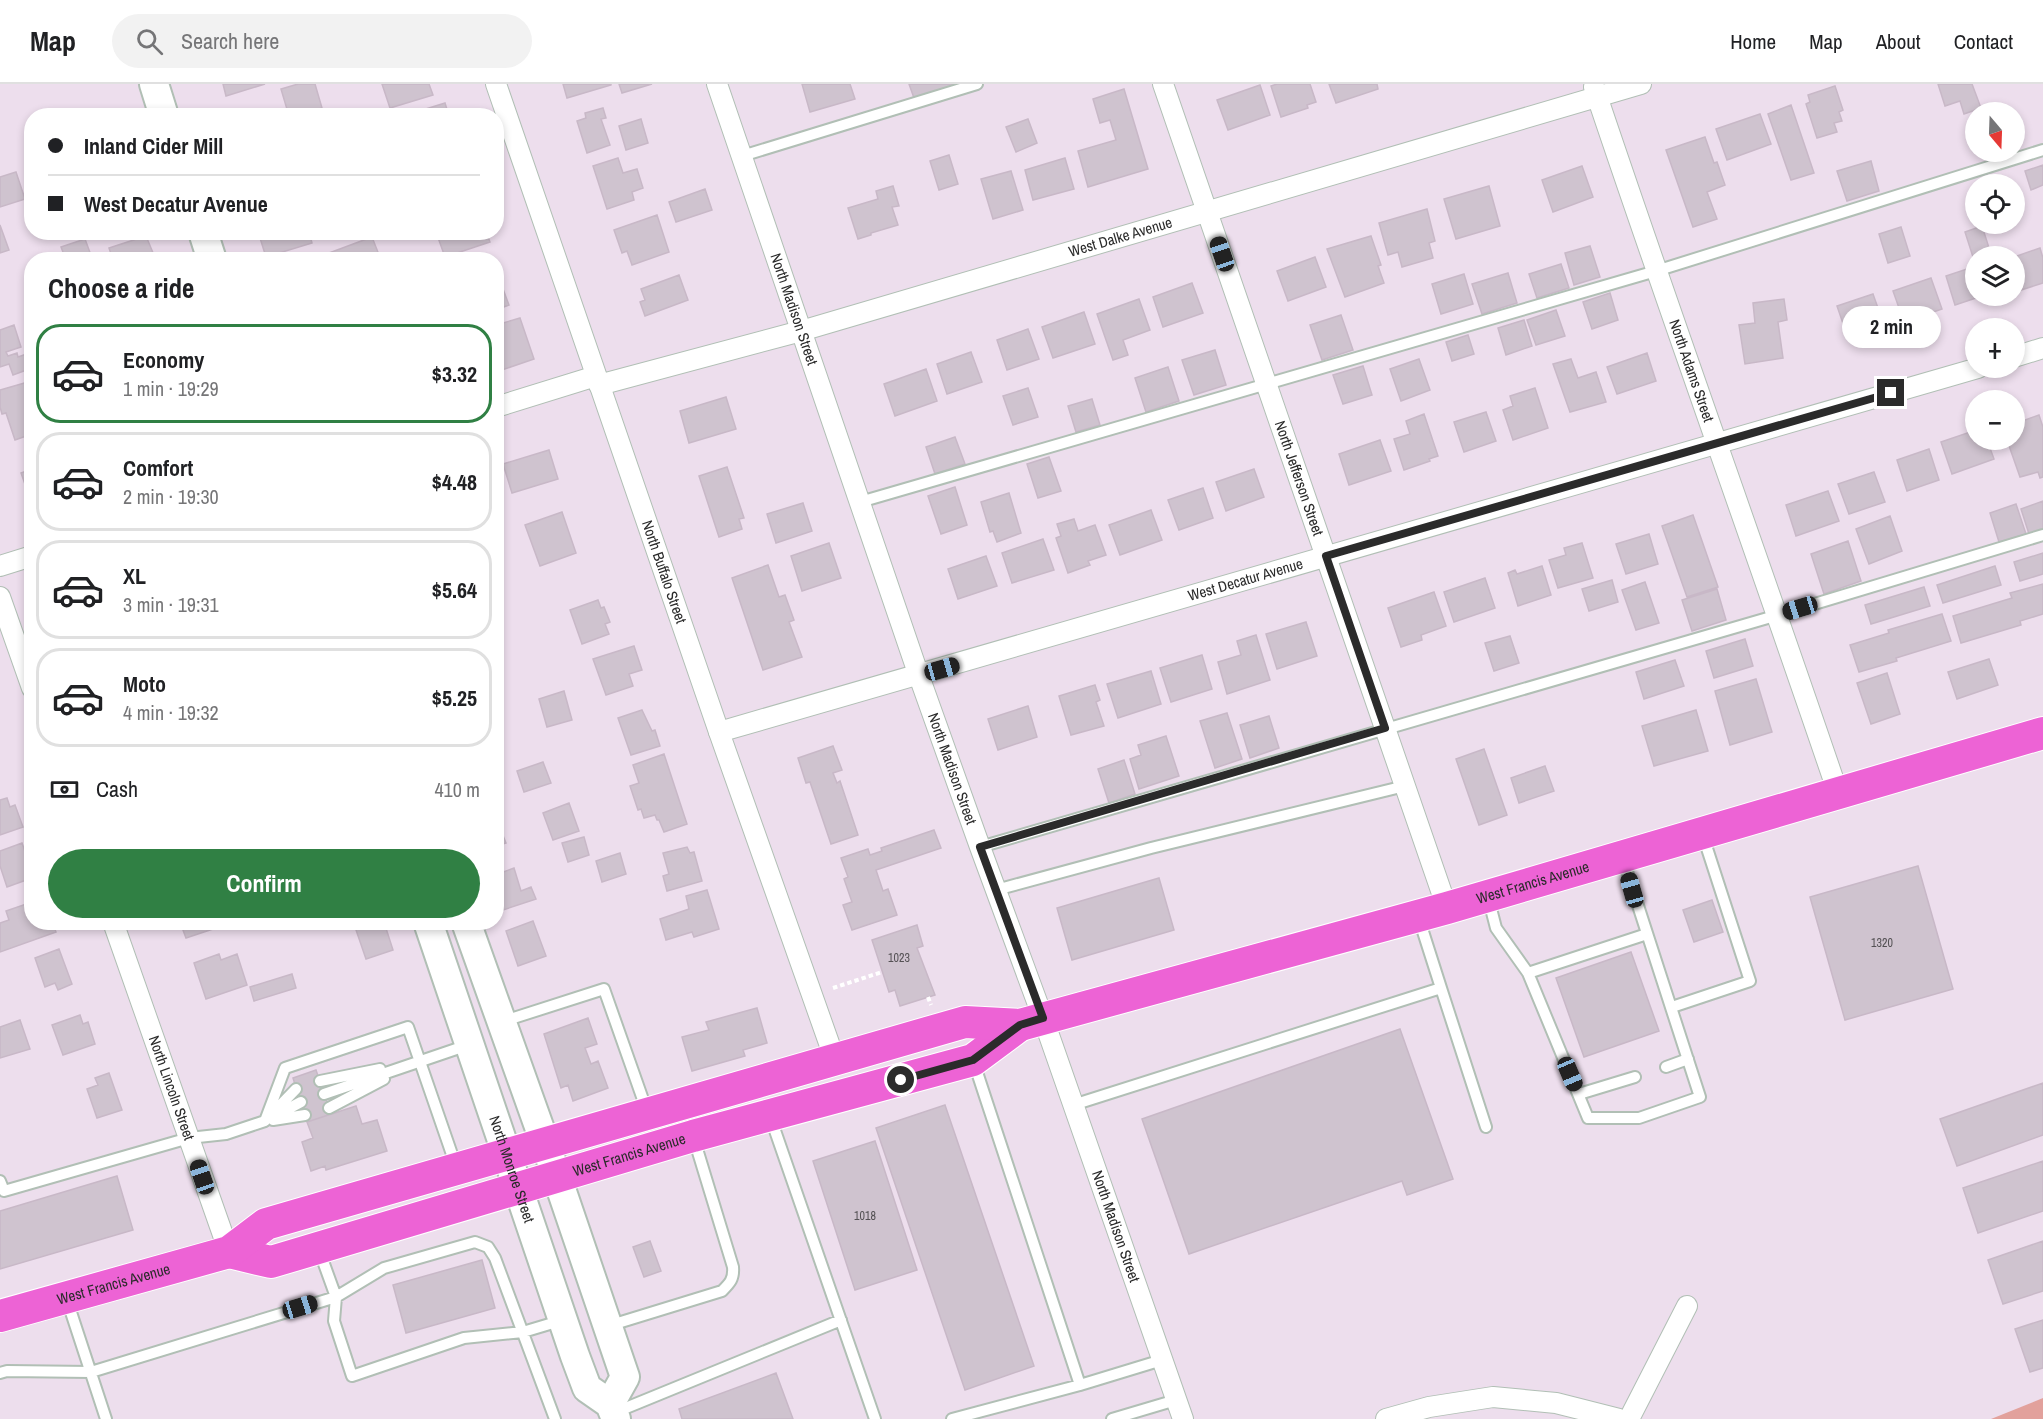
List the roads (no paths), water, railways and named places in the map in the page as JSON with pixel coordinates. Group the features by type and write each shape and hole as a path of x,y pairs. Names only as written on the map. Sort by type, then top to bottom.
{"main road":[{"path":"153,84 161,108"},
{"name":"West Francis Avenue","path":"0,1316 229,1252 266,1224 965,1022 1032,1022 1488,895 2043,732"},
{"name":"North Monroe Street","path":"431,930 587,1388 614,1412"},
{"path":"469,930 625,1377 614,1412"},
{"name":"West Francis Avenue","path":"229,1252 271,1262 769,1114 973,1060 1032,1022"}],"street":[{"name":"North Buffalo Street","path":"496,84 719,732 835,1060"},
{"name":"North Madison Street","path":"717,84 919,676 996,890 1032,1022 1073,1105 1183,1419"},
{"name":"North Jefferson Street","path":"1163,84 1405,786 1432,911"},
{"name":"West Dalke Avenue","path":"504,405 801,331 1207,211 1595,90 1641,84"},
{"name":"North Adams Street","path":"1595,90 1838,793"},
{"path":"2025,354 2043,348"},
{"name":"West Decatur Avenue","path":"719,732 1965,372"},
{"path":"0,566 24,558"},
{"path":"0,597 24,665"},
{"name":"North Lincoln Street","path":"116,930 229,1252"},
{"path":"1629,1419 1687,1306"},
{"path":"1386,1419 1429,1407 1493,1397 1556,1403 1619,1419"}],"lane":[{"path":"742,156 977,84"},
{"path":"860,502 1656,271 2043,150"},
{"path":"980,847 1778,615 2043,535"},
{"path":"996,890 1151,848 1405,786"},
{"path":"1672,1007 1750,981 1702,833"},
{"path":"1488,895 1496,928 1528,973 1588,1118 1640,1118 1700,1097 1623,856"},
{"path":"1432,911 1441,988 1486,1127"},
{"path":"1528,973 1647,934"},
{"path":"1073,1105 1441,988"},
{"path":"501,1022 603,989 648,1114"},
{"path":"265,1121 285,1068 408,1027 457,1169"},
{"path":"324,1094 468,1045"},
{"path":"1666,1066 1688,1059"},
{"path":"973,1060 1080,1385"},
{"path":"320,1081 419,1061"},
{"path":"329,1108 419,1061"},
{"path":"1579,1094 1635,1077"},
{"path":"265,1121 296,1089"},
{"path":"0,1180 4,1191 189,1138 226,1134 265,1121 301,1102"},
{"path":"769,1114 875,1419"},
{"path":"265,1121 305,1115"},
{"path":"608,1326 722,1291 734,1275 693,1136"},
{"path":"0,1373 7,1371 91,1372 336,1297 384,1268 475,1242 488,1246 495,1258 555,1419"},
{"path":"318,1248 336,1297 334,1321 352,1376 464,1338 522,1332 563,1320"},
{"path":"66,1298 106,1419"},
{"path":"614,1412 841,1320"},
{"path":"952,1419 1080,1385 1162,1360"},
{"path":"1112,1419 1176,1400"}]}
